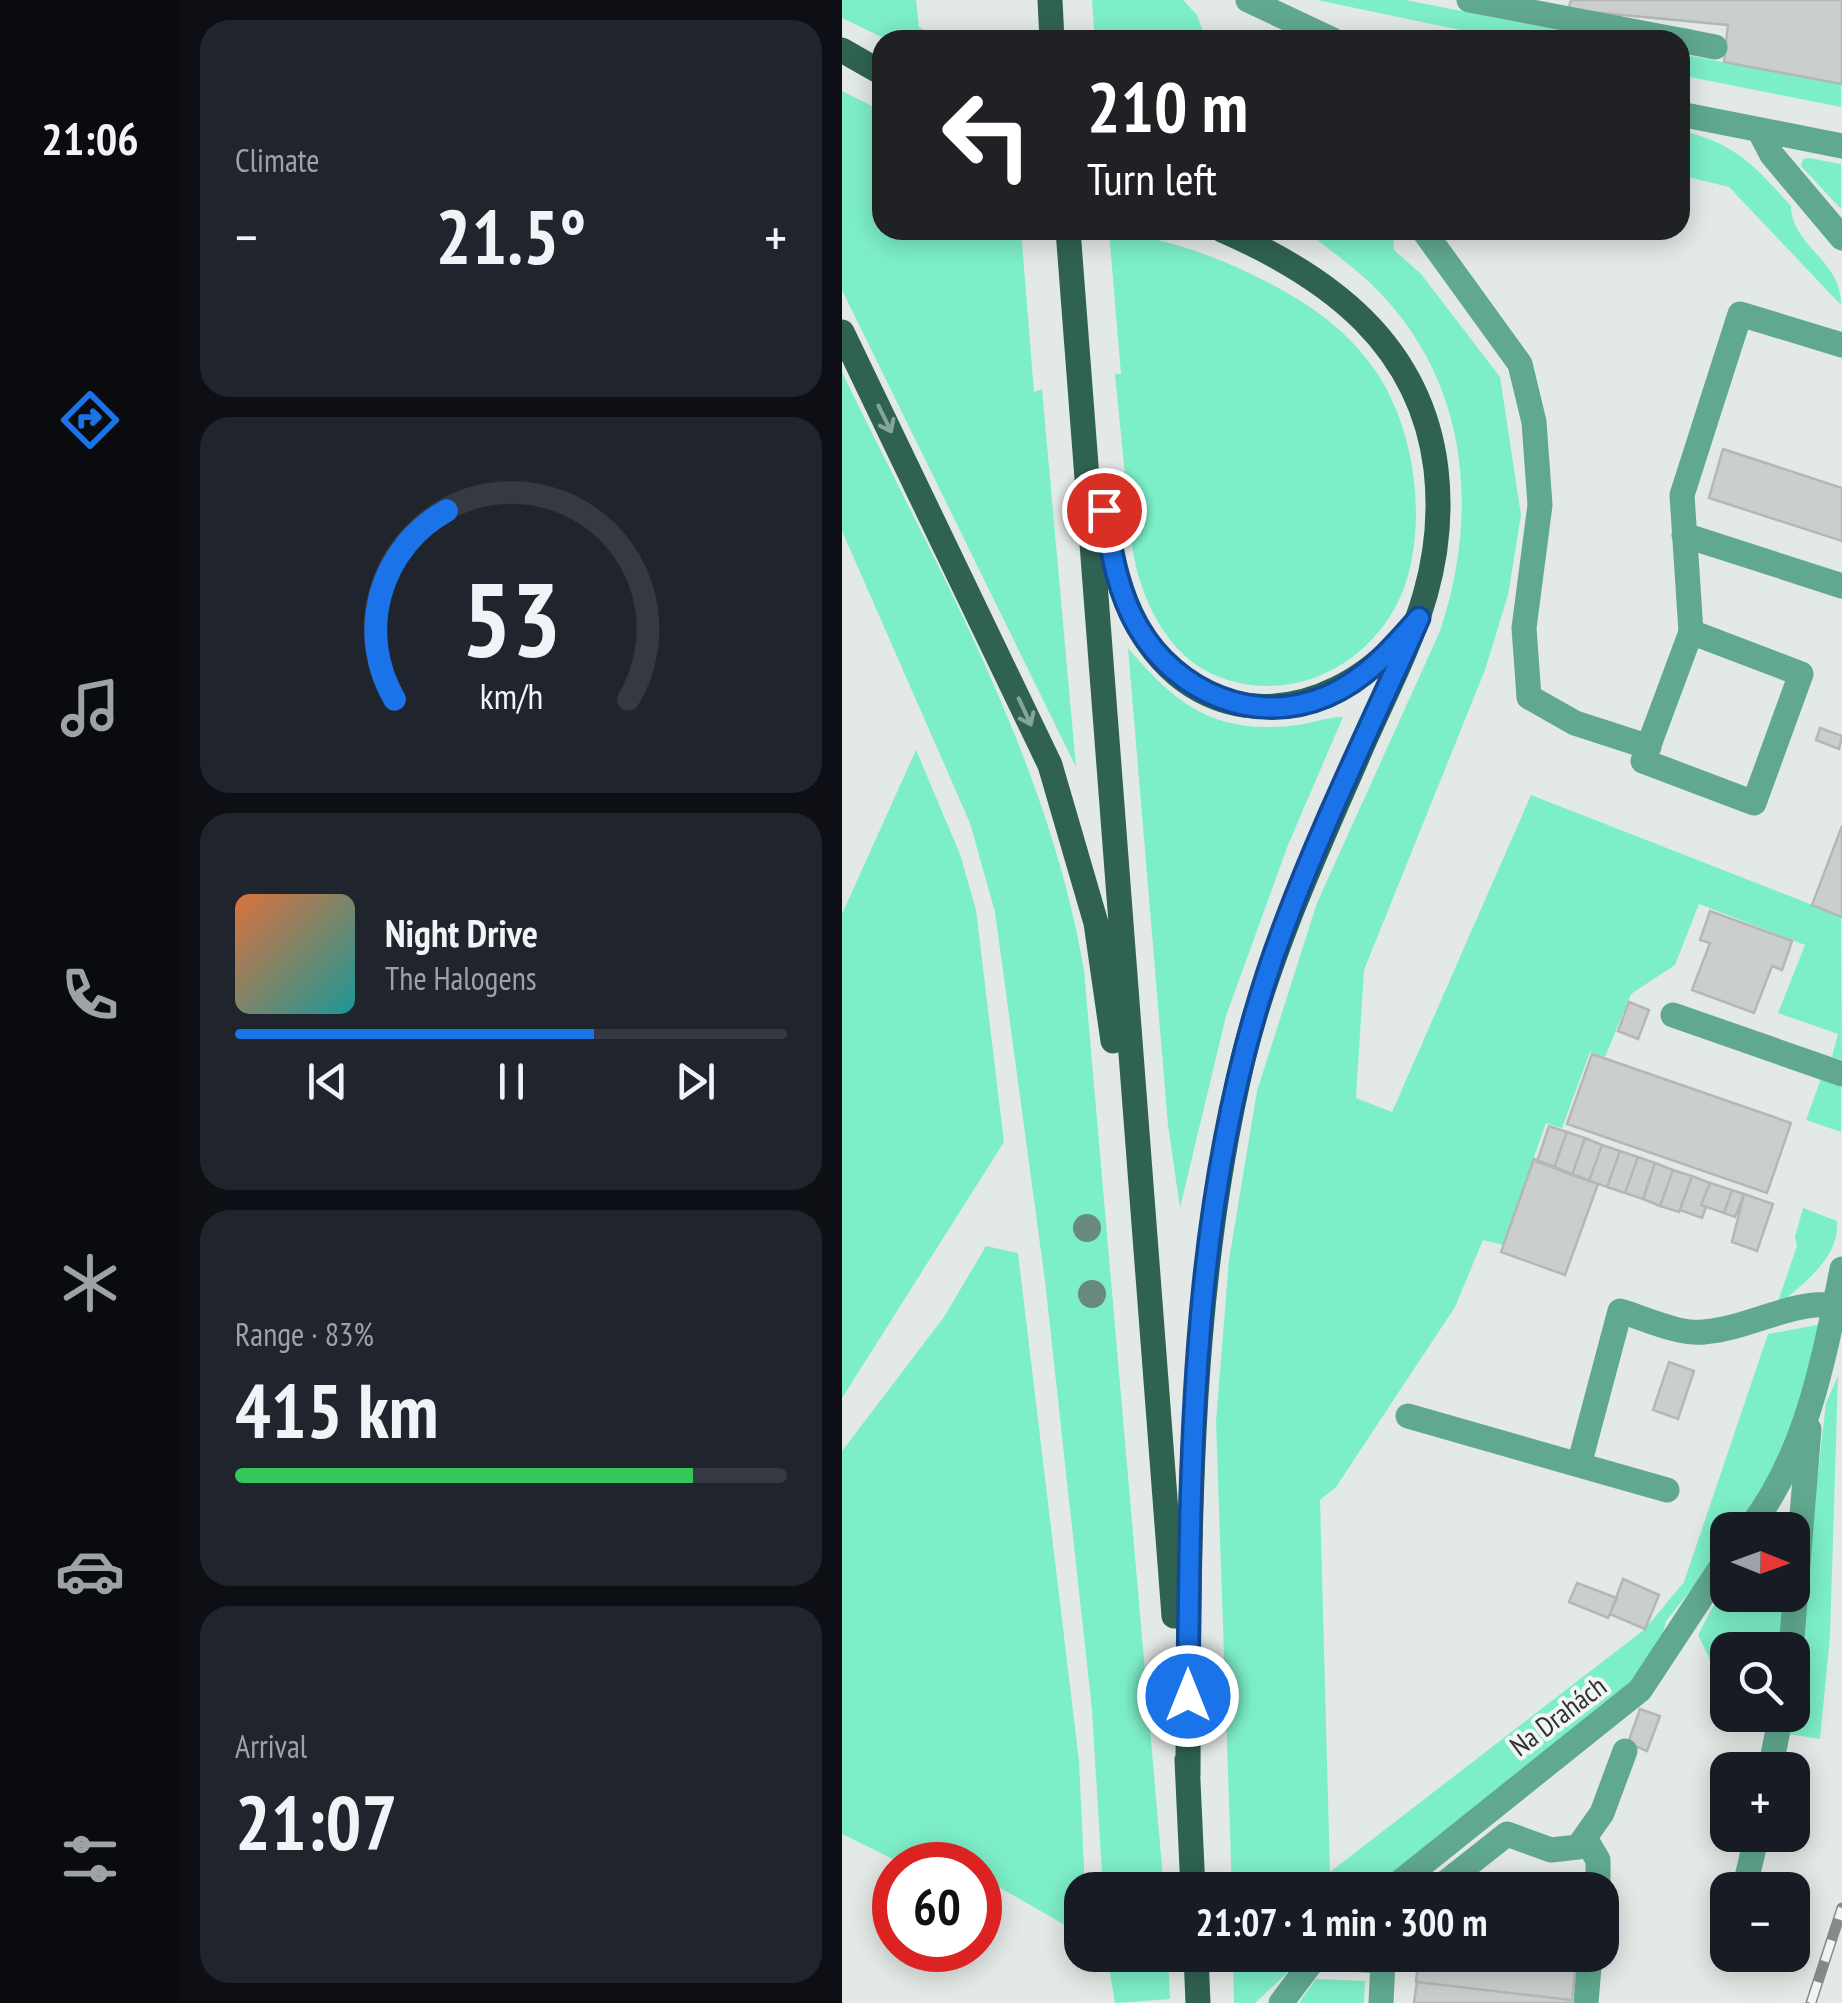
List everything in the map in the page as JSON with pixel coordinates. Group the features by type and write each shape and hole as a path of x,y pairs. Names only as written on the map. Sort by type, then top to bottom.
{"main road":[{"path":"1050,0 1052,30"},
{"path":"842,50 872,67"},
{"path":"1069,240 1143,1253 1188,1775 1192,1872"},
{"path":"1188,1775 1190,1460 1196,1366 1216,1197 1244,1058 1284,925 1419,618 1436,562 1438,494 1430,436 1408,376 1379,333 1340,296 1295,266 1242,240"},
{"path":"842,332 1065,804 1096,922 1143,1253"},
{"path":"1081,388 1115,568 1128,608 1148,642 1195,688 1243,704 1301,705 1328,696 1371,669 1419,618"},
{"path":"1197,1972 1198,2003"}],"street":[{"path":"1248,0 1312,30"},
{"path":"1469,0 1626,30"},
{"path":"1690,42 1715,47"},
{"path":"1690,116 1842,146"},
{"path":"1759,130 1772,155 1842,238"},
{"path":"1430,240 1520,364 1534,422 1540,505 1524,628 1529,697 1575,724 1648,748"},
{"path":"1691,632 1802,674 1754,803 1643,761 1691,632 1682,495 1740,314 1842,344"},
{"path":"1684,535 1842,586"},
{"path":"1672,1015 1842,1074"},
{"path":"1760,1512 1780,1481 1810,1404 1842,1269"},
{"path":"1578,1465 1620,1311 1700,1333 1773,1318 1806,1302 1834,1305"},
{"path":"1793,1632 1810,1404"},
{"path":"1408,1416 1666,1490"},
{"name":"Na Drahách","path":"1412,1872 1640,1690 1710,1584"},
{"path":"1457,1872 1495,1839 1507,1834 1559,1852 1586,1840 1602,1812 1624,1752"},
{"path":"1586,1840 1598,1860 1598,1872"},
{"path":"1281,2003 1304,1972"},
{"path":"1381,2003 1382,1972"},
{"path":"1586,2003 1589,1972"}],"green space":[{"path":"842,0 916,0 919,27 925,30 872,32 842,18"},
{"path":"1092,0 1183,0 1197,15 1202,30 1094,30"},
{"path":"1317,0 1405,0 1559,30 1460,30"},
{"path":"1690,56 1841,84 1841,107 1690,77"},
{"path":"842,91 872,106 872,240 1022,240 1034,392 1042,389 1076,767 842,290"},
{"path":"1690,133 1730,149 1778,191 1791,206 1799,232 1834,276 1841,305 1729,187 1690,177"},
{"path":"1803,159 1841,164 1841,209 1801,166"},
{"path":"1110,240 1158,240 1247,272 1285,291 1350,340 1377,373 1399,418 1415,495 1416,522 1409,572 1398,601 1362,649 1338,667 1311,679 1282,685 1252,685 1203,669 1172,642 1150,606 1132,546 1115,374 1121,374"},
{"path":"1318,240 1394,240 1394,250 1421,274 1500,377 1521,515 1508,595 1485,670 1364,970 1356,1098 1392,1112 1531,795 1841,916 1842,1060 1832,1057 1838,1034 1778,1013 1805,945 1699,904 1675,965 1631,994 1605,1057 1590,1052 1562,1128 1546,1123 1503,1245 1483,1240 1455,1307 1336,1487 1320,1500 1330,1872 1231,1872 1216,1421 1229,1260 1257,1091 1317,903 1440,631 1460,542 1462,498 1449,411 1433,370 1411,331 1373,286"},
{"path":"842,372 950,590 1016,738 1067,891 1084,970 1162,1872 1102,1872 1092,1710 1045,1281 995,912 970,823 842,531"},
{"path":"1128,648 1180,699 1217,719 1262,727 1343,717 1288,845 1226,1016 1180,1208 1168,1125"},
{"path":"916,750 960,854 976,910 1004,1142 842,1398 842,914"},
{"path":"1821,1079 1841,1086 1841,1132 1806,1120"},
{"path":"1803,1208 1837,1221 1836,1235 1817,1270 1776,1307 1797,1246 1795,1237"},
{"path":"986,1246 1018,1253 1079,1761 1084,1872 1064,1872 1064,1925 1002,1889 1002,1842 872,1842 872,1849 842,1834 842,1451 944,1317"},
{"path":"1822,1324 1805,1394 1771,1486 1752,1512 1710,1512 1710,1566 1666,1621 1659,1649 1645,1672 1395,1872 1330,1872 1645,1629 1684,1582 1768,1334"},
{"path":"1838,1376 1830,1636 1820,1739 1788,1734 1810,1732 1810,1632 1800,1632 1802,1612 1810,1612 1810,1542 1826,1403"},
{"path":"1710,1612 1786,1612 1783,1632 1710,1632 1710,1660 1698,1635"},
{"path":"1110,1972 1169,1972 1170,1999 1115,2003"},
{"path":"1233,1972 1288,1972 1255,2003 1234,2003"},
{"path":"1316,1979 1365,1981 1364,2003 1299,2003"}],"building":[{"path":"1571,0 1842,0 1842,84 1724,62 1728,25 1568,10"},
{"path":"1723,449 1842,488 1842,541 1709,498"},
{"path":"1820,728 1842,736 1839,749 1816,740"},
{"path":"1842,826 1842,917 1812,905"},
{"path":"1710,911 1792,941 1782,970 1772,966 1754,1013 1692,990 1710,943 1700,940"},
{"path":"1629,1002 1649,1010 1638,1039 1618,1031"},
{"path":"1592,1054 1791,1123 1767,1193 1567,1124"},
{"path":"1549,1126 1567,1132 1554,1168 1537,1162"},
{"path":"1567,1132 1585,1138 1572,1175 1554,1168"},
{"path":"1585,1138 1602,1145 1589,1181 1572,1175"},
{"path":"1602,1145 1620,1151 1607,1187 1589,1181"},
{"path":"1620,1151 1638,1157 1625,1193 1607,1187"},
{"path":"1638,1157 1655,1163 1643,1199 1625,1193"},
{"path":"1534,1159 1598,1184 1565,1275 1501,1252"},
{"path":"1655,1163 1673,1170 1660,1206 1643,1199"},
{"path":"1673,1170 1692,1176 1679,1212 1660,1206"},
{"path":"1692,1176 1710,1183 1701,1205 1706,1207 1702,1218 1680,1210"},
{"path":"1710,1183 1732,1190 1724,1213 1701,1205"},
{"path":"1732,1190 1744,1194 1735,1217 1724,1213"},
{"path":"1744,1194 1773,1204 1757,1251 1732,1242"},
{"path":"1669,1362 1694,1371 1678,1419 1653,1410"},
{"path":"1623,1579 1659,1595 1645,1629 1610,1614"},
{"path":"1577,1583 1617,1598 1608,1618 1569,1602"},
{"path":"1640,1709 1660,1716 1647,1751 1628,1743"},
{"path":"1417,1972 1575,1972 1572,2000 1416,1982"},
{"path":"1417,1982 1572,2000 1414,2003"}],"railway":[{"path":"1811,2003 1842,1908"}],"route":[{"path":"1104,510 1115,568 1137,625 1179,676 1216,698 1282,708 1328,696 1371,669 1419,618 1284,925 1244,1058 1216,1197 1198,1329 1190,1460 1188,1696"}]}
